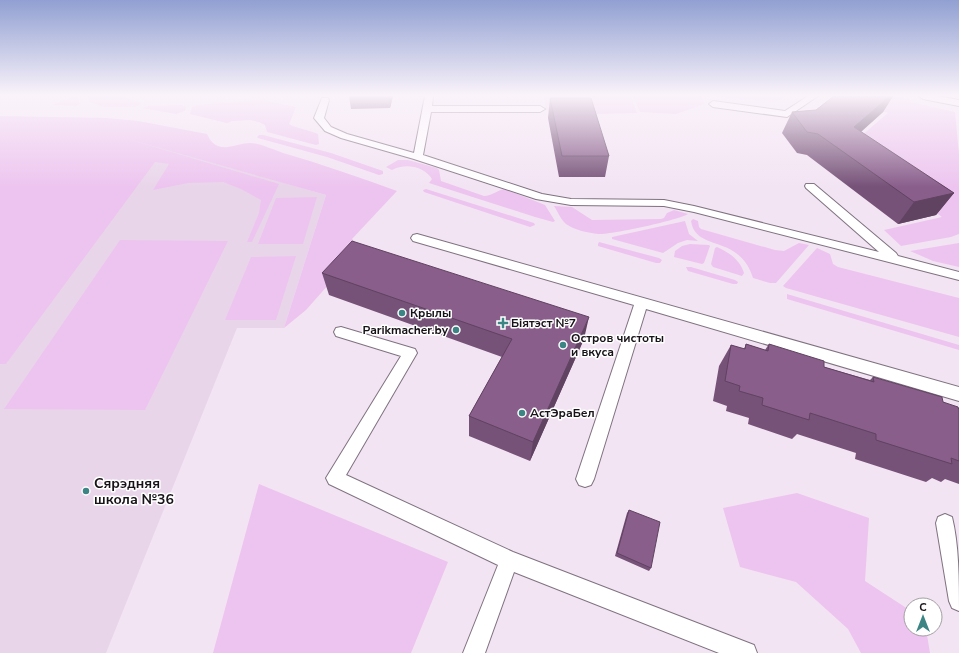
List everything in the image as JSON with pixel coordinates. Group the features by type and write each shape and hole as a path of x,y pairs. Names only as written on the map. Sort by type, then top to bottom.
{"lane":[{"path":"326,126 328,129 344,136 418,157 540,197 571,202 664,203 709,212 959,276"},
{"path":"418,157 424,126"},
{"path":"810,186 895,259"},
{"path":"418,238 959,394"},
{"path":"585,479 641,302"},
{"path":"341,332 410,353 335,478 509,560 746,653"},
{"path":"945,523 959,601"},
{"path":"474,653 509,560"}],"shaded area":[{"name":"Сярэдняя школа №36","path":"0,126 87,126 326,195 284,328 237,328 106,653 0,653"},
{"path":"0,126 167,126 207,134 211,141 221,147 250,143 258,144 397,191 352,239 361,248 306,310 284,328 326,195 128,139 279,184 252,242 247,242 259,213 261,200 241,189 223,182 188,183 153,190 169,164 155,162 6,364 0,364"},
{"path":"265,126 295,126 318,134 319,144 316,145 267,132"},
{"path":"872,126 956,126 959,154 959,234 951,237 901,246 884,230 942,217 847,148"},
{"path":"259,135 331,153 383,171 383,174 379,175 327,157 258,138 257,137"},
{"path":"398,160 408,160 437,168 439,170 441,181 484,196 505,189 545,205 555,221 553,222 535,217 429,183 432,179 429,175 414,167 408,166 392,170 386,167"},
{"path":"426,189 534,223 535,225 530,227 424,192 423,190"},
{"path":"317,197 303,244 258,244 276,198"},
{"path":"554,206 572,207 592,220 661,219 664,218 667,213 674,210 688,214 672,220 644,227 598,234 582,231 569,226"},
{"path":"693,219 698,221 701,229 775,250 784,251 799,243 809,245 776,283 770,283 753,278 746,263 733,251 702,238 697,234 691,221"},
{"path":"685,221 689,234 698,241 687,240 678,243 663,253 612,239 612,237"},
{"path":"120,240 228,241 145,410 4,409"},
{"path":"599,242 662,260 660,263 656,263 598,246"},
{"path":"959,243 959,267 933,261 910,251"},
{"path":"690,244 710,246 704,263 702,264 674,257 675,251 682,246"},
{"path":"717,247 730,254 740,264 744,273 742,276 713,267 711,264 715,248"},
{"path":"817,248 830,254 833,264 838,267 959,298 959,337 783,286"},
{"path":"296,256 276,320 225,320 251,257"},
{"path":"686,267 691,267 738,282 737,284 733,284 688,271"},
{"path":"787,294 959,345 959,350 787,299"},
{"path":"259,484 448,562 411,653 213,653"},
{"path":"797,493 869,518 865,581 903,606 903,637 927,637 930,653 861,653 848,629 796,582 740,567 723,508"}],"building":[{"path":"556,126 600,126 609,156 562,156"},
{"path":"803,126 855,126 954,193 914,202 818,134 807,132"},
{"path":"352,241 589,317 533,442 469,416 512,339 322,273"},
{"path":"746,344 768,351 769,344 824,361 824,367 874,382 873,377 942,397 943,402 958,407 959,410 959,461 951,458 952,464 876,440 876,434 810,413 809,420 762,405 763,398 739,391 740,386 725,381 731,345 745,349"},
{"path":"629,510 660,522 651,568 617,553"}],"place":[{"name":"Крылы","path":"402,313"},
{"name":"Біятэст №7","path":"503,323"},
{"name":"Parikmacher.by","path":"456,330"},
{"name":"Остров чистоты и вкуса","path":"563,345"},
{"name":"АстЭраБел","path":"522,413"},
{"name":"Сярэдняя школа №36","path":"86,491"}]}
